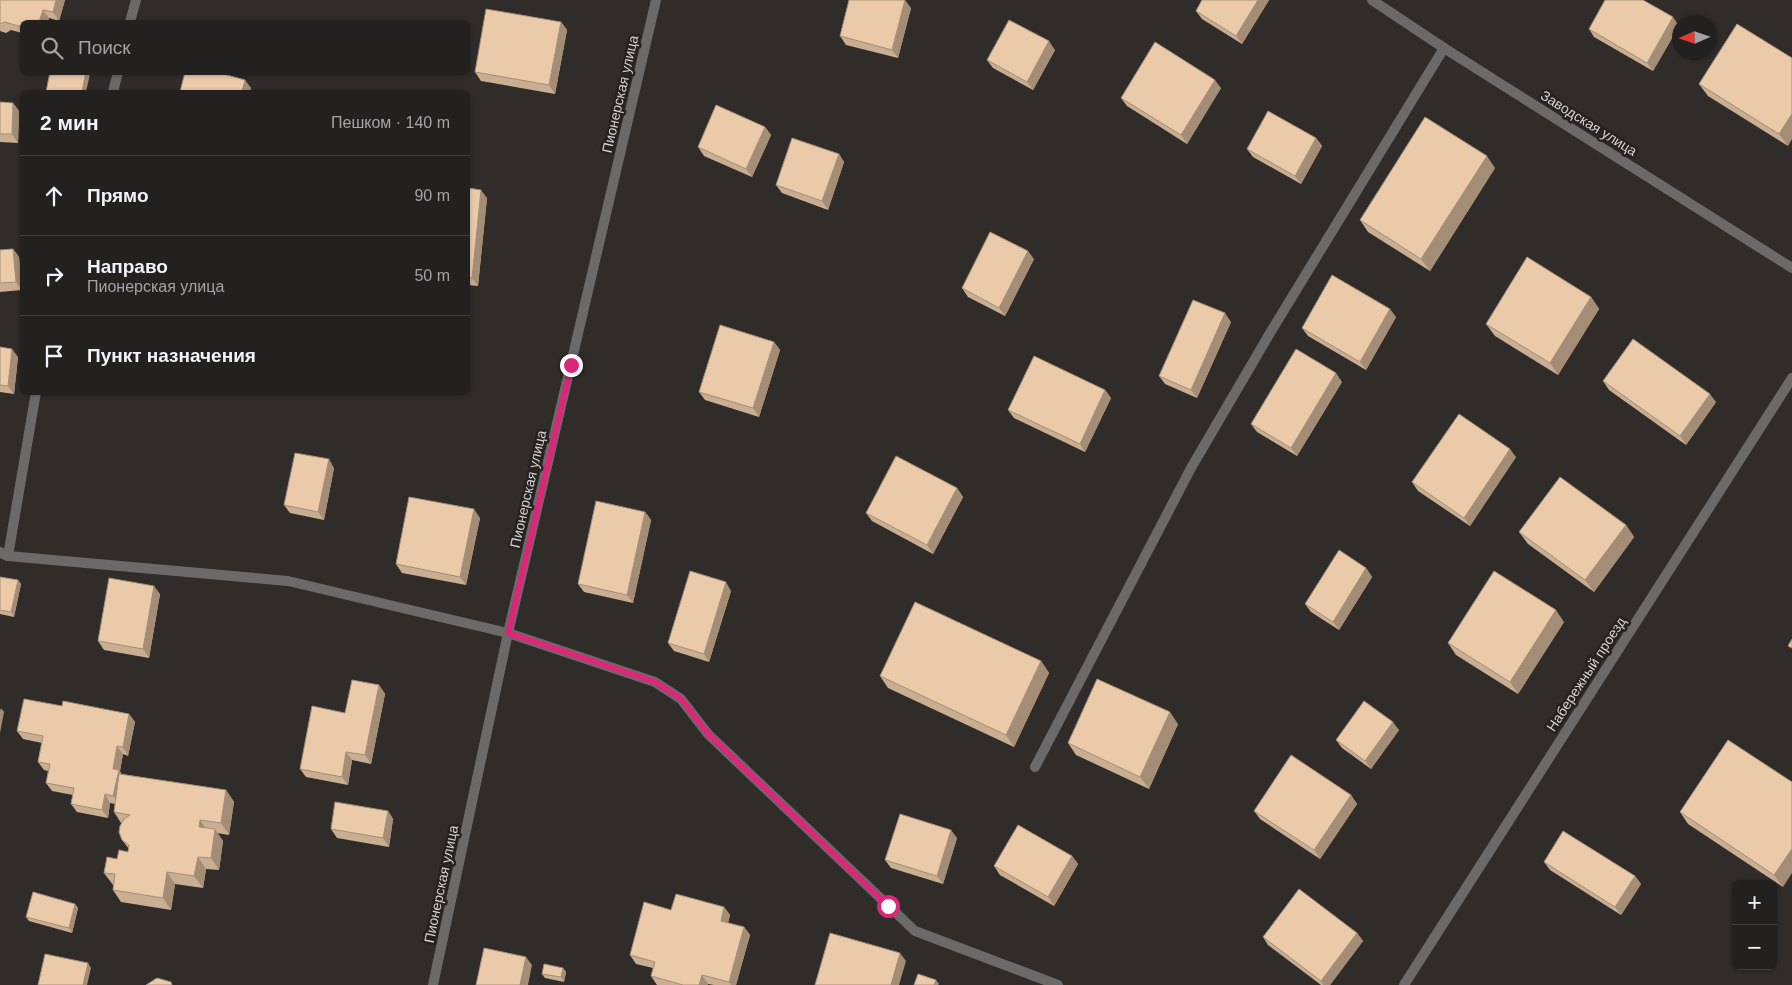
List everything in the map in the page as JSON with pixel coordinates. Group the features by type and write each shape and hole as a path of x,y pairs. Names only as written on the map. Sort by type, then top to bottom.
{"street":[{"path":"131,20 136,0"},
{"name":"Пионерская улица","path":"433,985 508,633 656,0"},
{"name":"Заводская улица","path":"1372,0 1444,48 1792,268"},
{"path":"1035,767 1191,468 1270,333 1444,48"},
{"path":"114,90 117,75"},
{"name":"Набережный проезд","path":"1404,985 1792,378"},
{"path":"35,395 4,554 288,581 508,633 655,682 681,699 708,734 915,931 1058,985"}],"building":[{"path":"0,0 56,0 53,12 43,10 40,20 20,20 20,26 5,22 0,24"},
{"path":"849,0 905,0 892,50 840,36"},
{"path":"1202,0 1258,0 1236,36 1196,11"},
{"path":"1605,0 1643,0 1672,16 1647,63 1589,29"},
{"path":"486,9 561,22 549,85 475,72"},
{"path":"1009,20 1049,41 1027,82 987,60"},
{"path":"1737,24 1792,58 1792,114 1779,134 1699,84 1714,60 1717,60 1717,56"},
{"path":"1155,42 1215,80 1181,135 1121,98"},
{"path":"49,75 85,75 82,90 46,90"},
{"path":"184,75 227,75 245,80 242,90 180,90"},
{"path":"0,102 13,103 12,134 0,134"},
{"path":"716,105 765,127 746,169 698,147"},
{"path":"1268,111 1316,138 1295,176 1247,149"},
{"path":"1425,117 1487,156 1421,259 1360,220"},
{"path":"792,138 839,154 822,201 776,185"},
{"path":"470,188 481,190 472,278 470,278"},
{"path":"990,232 1028,251 999,308 962,288"},
{"path":"13,249 16,282 0,283 0,250"},
{"path":"1527,257 1591,297 1550,363 1486,324"},
{"path":"1332,275 1390,309 1360,362 1302,328"},
{"path":"1193,300 1225,313 1191,390 1159,376"},
{"path":"720,325 774,342 753,408 699,392"},
{"path":"1633,339 1710,394 1680,436 1603,381"},
{"path":"0,347 12,349 8,386 0,385"},
{"path":"1296,349 1336,373 1291,448 1251,424"},
{"path":"1034,356 1105,390 1080,444 1008,410"},
{"path":"1459,414 1510,449 1464,518 1412,482"},
{"path":"295,453 329,459 318,512 284,505"},
{"path":"896,456 957,488 927,545 866,513"},
{"path":"1560,477 1626,525 1585,580 1519,532"},
{"path":"409,497 474,509 460,577 396,564"},
{"path":"596,501 645,512 627,595 578,584"},
{"path":"1339,550 1366,568 1333,622 1305,604"},
{"path":"690,571 726,582 704,654 668,643"},
{"path":"1494,571 1556,610 1510,682 1448,643"},
{"path":"0,577 18,580 11,612 0,610"},
{"path":"109,578 154,586 143,649 98,641"},
{"path":"915,602 1041,661 1006,735 880,676"},
{"path":"1792,639 1792,648 1788,646"},
{"path":"1097,679 1170,712 1140,777 1068,743"},
{"path":"352,680 379,685 365,755 346,752 342,777 300,769 312,706 345,713"},
{"path":"24,699 62,706 63,701 129,714 123,747 117,746 113,769 119,770 113,796 105,794 102,810 71,804 74,788 46,783 50,764 38,762 43,736 17,731"},
{"path":"1364,701 1393,722 1365,761 1336,740"},
{"path":"1728,740 1792,782 1792,849 1774,875 1680,812"},
{"path":"1291,755 1351,795 1314,850 1254,811"},
{"path":"119,774 226,790 221,823 200,820 199,827 215,829 211,858 198,857 194,876 167,872 163,898 113,890 115,874 104,873 107,857 117,859 119,850 128,852 129,845 122,840 119,832 124,819 130,815 114,812"},
{"path":"335,802 388,811 383,838 331,829"},
{"path":"900,814 951,830 937,876 885,860"},
{"path":"1018,825 1072,856 1048,897 994,866"},
{"path":"1563,831 1635,876 1615,907 1544,862"},
{"path":"1299,889 1357,933 1321,981 1263,937"},
{"path":"33,892 75,904 69,928 26,917"},
{"path":"676,894 724,907 721,921 744,927 729,982 702,975 699,985 683,985 651,976 655,962 630,955 644,902 671,910"},
{"path":"830,933 900,953 891,985 815,985"},
{"path":"484,948 526,957 520,985 476,985"},
{"path":"45,954 88,963 83,985 38,985"},
{"path":"544,964 563,968 561,977 542,974"},
{"path":"918,974 936,980 934,985 914,985"},
{"path":"157,978 171,982 172,985 146,985"}],"route":[{"path":"571,365 508,633 655,682 681,699 708,734 888,906"}]}
